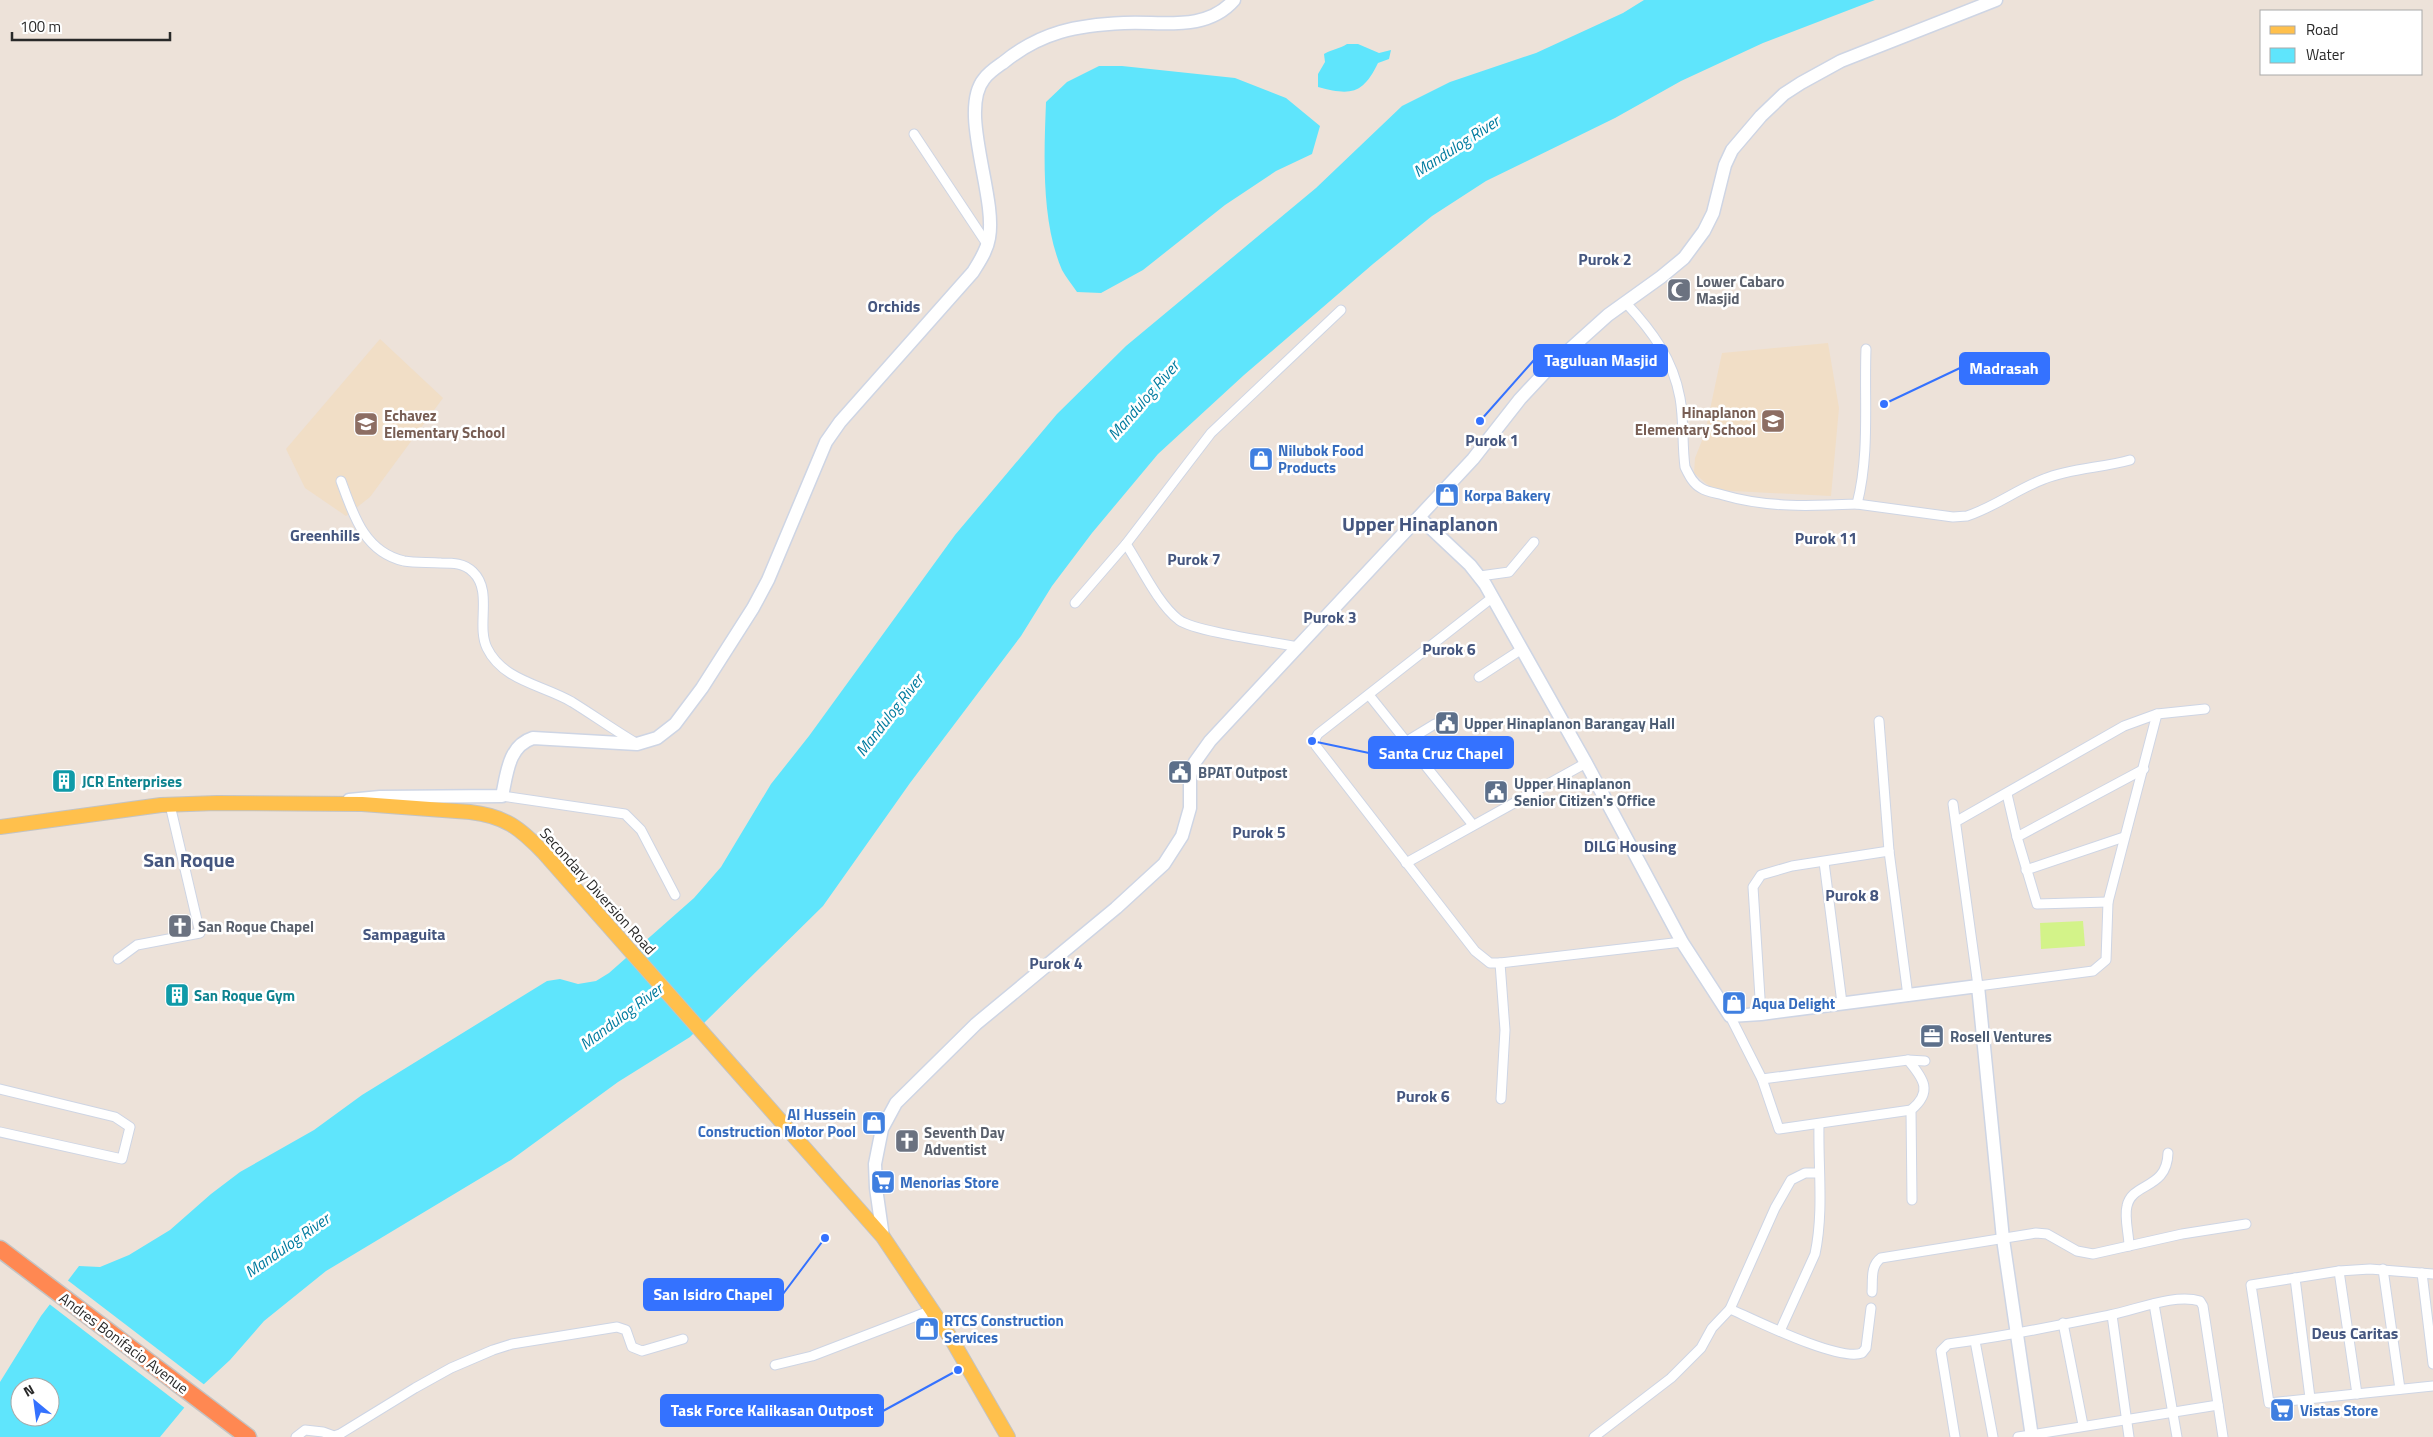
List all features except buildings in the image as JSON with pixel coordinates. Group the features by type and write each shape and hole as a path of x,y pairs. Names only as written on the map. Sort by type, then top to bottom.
{"highway":[{"name":"Andres Bonifacio Avenue","path":"0,1249 248,1437"}],"main road":[{"name":"Secondary Diversion Road","path":"0,827 42,820 170,805 294,802 470,812 494,816 516,827 544,853 883,1238 932,1310 990,1403 1008,1437"}],"street":[{"path":"502,796 512,755 519,745 526,740 533,738 637,744 648,742 663,734 688,709 753,608 768,580 826,442 840,422 973,272 987,244 990,231 986,180 974,108 976,92 984,79 1014,54 1043,36 1074,27 1195,22 1219,14 1234,0"},
{"path":"883,1238 876,1188 875,1164 882,1128 896,1103 976,1024 1116,908 1164,864 1182,836 1188,821 1190,775 1195,762 1210,741 1473,459 1520,399 1549,368 1578,340 1661,278 1694,246 1713,213 1732,150 1755,122 1784,94 1814,74 1841,61 1996,0"},
{"path":"914,134 987,244"},
{"path":"1626,303 1662,347 1673,372 1680,399 1685,467 1695,484 1702,489 1736,499 1767,505 1818,506 1857,504 1953,517 1968,516 2045,478 2130,460"},
{"path":"1075,603 1126,544 1211,433 1341,310"},
{"path":"1857,504 1863,480 1865,456 1866,349"},
{"path":"341,481 356,524 384,553 402,561 456,563 474,572 478,577 483,599 483,638 492,657 499,665 516,678 571,702 637,744"},
{"path":"1419,517 1480,576 1493,598 1586,763 1682,942 1730,1016 1762,1079 1779,1129 1912,1110 1921,1101 1925,1092 1922,1080 1908,1060"},
{"path":"1480,576 1509,572 1534,542"},
{"path":"1126,544 1168,610 1180,620 1200,628 1299,647"},
{"path":"1493,598 1318,734 1314,742 1475,951 1490,963 1682,942"},
{"path":"1478,677 1522,649"},
{"path":"1369,694 1473,825"},
{"path":"1957,821 2124,726 2157,714 2205,709"},
{"path":"1730,1016 1908,996 2098,969 2106,960 2108,902 2157,714"},
{"path":"1878,721 1889,851 1908,996"},
{"path":"1407,741 1435,724"},
{"path":"1406,862 1586,763"},
{"path":"2017,837 2144,769"},
{"path":"2007,794 2017,837 2037,904 2108,902"},
{"path":"337,803 359,798 380,797 502,796 619,812 630,817 637,824 650,845 675,895"},
{"path":"1953,804 1957,821 1978,986 2003,1239 2032,1436"},
{"path":"118,959 137,945 200,933 170,805"},
{"path":"2026,870 2124,838"},
{"path":"1761,1014 1752,887 1761,875 1792,866 1889,851"},
{"path":"1824,862 1842,1003"},
{"path":"1500,963 1505,1030 1501,1099"},
{"path":"1762,1079 1908,1060 1925,1061"},
{"path":"0,1089 115,1117 130,1127 122,1159 0,1132"},
{"path":"1912,1110 1912,1200"},
{"path":"1780,1331 1815,1254 1820,1229 1819,1124"},
{"path":"2130,1246 2127,1205 2134,1194 2162,1175 2168,1162 2168,1152"},
{"path":"1594,1437 1671,1378 1701,1348 1712,1328 1730,1309 1775,1208 1791,1180 1805,1173 1818,1173"},
{"path":"1872,1292 1873,1267 1875,1262 1881,1258 2047,1234 2077,1251 2093,1254 2182,1234 2246,1224"},
{"path":"2382,1269 2400,1389"},
{"path":"2433,1274 2382,1269 2339,1271 2251,1285 2269,1403 2433,1386"},
{"path":"2339,1271 2357,1394"},
{"path":"2422,1273 2433,1364"},
{"path":"2295,1278 2310,1398"},
{"path":"1955,1437 1941,1351 1948,1344 2017,1334 2063,1323 2112,1315 2154,1304 2188,1299 2200,1301 2203,1306 2223,1437"},
{"path":"2154,1304 2177,1437"},
{"path":"1730,1309 1780,1331 1841,1354 1857,1355 1866,1348 1871,1308"},
{"path":"775,1365 812,1356 932,1310"},
{"path":"2112,1315 2129,1437"},
{"path":"2063,1323 2083,1425"},
{"path":"296,1437 305,1430 323,1432 334,1436 340,1434 390,1402 451,1368 512,1344 617,1327 626,1330 632,1347 636,1350 642,1351 683,1339"},
{"path":"1975,1341 1993,1437"},
{"path":"2018,1437 2032,1436 2083,1425 2127,1420 2218,1405"}],"shaded area":[{"name":"Echavez Elementary School","path":"380,339 443,398 370,497 346,516 305,488 286,449"},
{"name":"Hinaplanon Elementary School","path":"1828,343 1839,408 1831,496 1714,490 1694,473 1695,458 1705,433 1722,353"}],"green space":[{"path":"2083,921 2085,946 2041,949 2040,923"}],"water":[{"name":"Mandulog River","path":"1644,0 1875,0 1763,43 1681,81 1615,118 1486,181 1432,216 1244,375 1158,454 1092,533 1052,586 1021,636 910,783 823,906 690,1037 618,1082 511,1160 326,1271 264,1321 230,1360 203,1385 160,1437 0,1437 0,1382 41,1316 79,1266 100,1267 129,1255 170,1230 211,1194 240,1172 314,1130 362,1095 547,981 560,979 578,984 596,981 609,973 694,898 721,867 771,784 809,736 955,535 1057,414 1126,346 1316,188 1402,106 1450,82 1536,53 1623,13"},
{"path":"1347,44 1358,44 1379,53 1391,50 1389,59 1378,63 1367,81 1355,90 1348,92 1318,87 1318,74 1325,62 1324,54"},
{"path":"1099,66 1122,66 1235,78 1286,98 1320,126 1312,154 1276,171 1225,205 1143,270 1101,293 1077,292 1062,270 1050,231 1045,188 1046,102 1067,82"}],"pier":[{"path":"66,1279 206,1386 186,1409 48,1303"}],"place":[{"name":"Lower Cabaro Masjid","path":"1679,290"},
{"name":"Madrasah","path":"1884,404"},
{"name":"Taguluan Masjid","path":"1480,421"},
{"name":"Hinaplanon Elementary School","path":"1773,421"},
{"name":"Echavez Elementary School","path":"366,424"},
{"name":"Nilubok Food Products","path":"1261,459"},
{"name":"Korpa Bakery","path":"1447,495"},
{"name":"Upper Hinaplanon Barangay Hall","path":"1447,723"},
{"name":"Santa Cruz Chapel","path":"1312,741"},
{"name":"BPAT Outpost","path":"1180,772"},
{"name":"JCR Enterprises","path":"64,781"},
{"name":"Upper Hinaplanon Senior Citizen's Office","path":"1496,792"},
{"name":"San Roque Chapel","path":"180,926"},
{"name":"San Roque Gym","path":"177,995"},
{"name":"Aqua Delight","path":"1734,1003"},
{"name":"Rosell Ventures","path":"1932,1036"},
{"name":"Al Hussein Construction Motor Pool","path":"874,1123"},
{"name":"Seventh Day Adventist","path":"907,1141"},
{"name":"Menorias Store","path":"883,1182"},
{"name":"San Isidro Chapel","path":"825,1238"},
{"name":"RTCS Construction Services","path":"927,1329"},
{"name":"Task Force Kalikasan Outpost","path":"958,1370"},
{"name":"Vistas Store","path":"2282,1410"}],"district":[{"name":"Purok 2","path":"1605,259"},
{"name":"Orchids","path":"894,306"},
{"name":"Purok 1","path":"1492,440"},
{"name":"Upper Hinaplanon","path":"1420,523"},
{"name":"Greenhills","path":"325,535"},
{"name":"Purok 11","path":"1826,538"},
{"name":"Purok 7","path":"1194,559"},
{"name":"Purok 3","path":"1330,617"},
{"name":"Purok 6","path":"1449,649"},
{"name":"Purok 5","path":"1259,832"},
{"name":"DILG Housing","path":"1630,846"},
{"name":"San Roque","path":"189,859"},
{"name":"Purok 8","path":"1852,895"},
{"name":"Sampaguita","path":"404,934"},
{"name":"Purok 4","path":"1056,963"},
{"name":"Purok 6","path":"1423,1096"},
{"name":"Deus Caritas","path":"2355,1333"}]}
